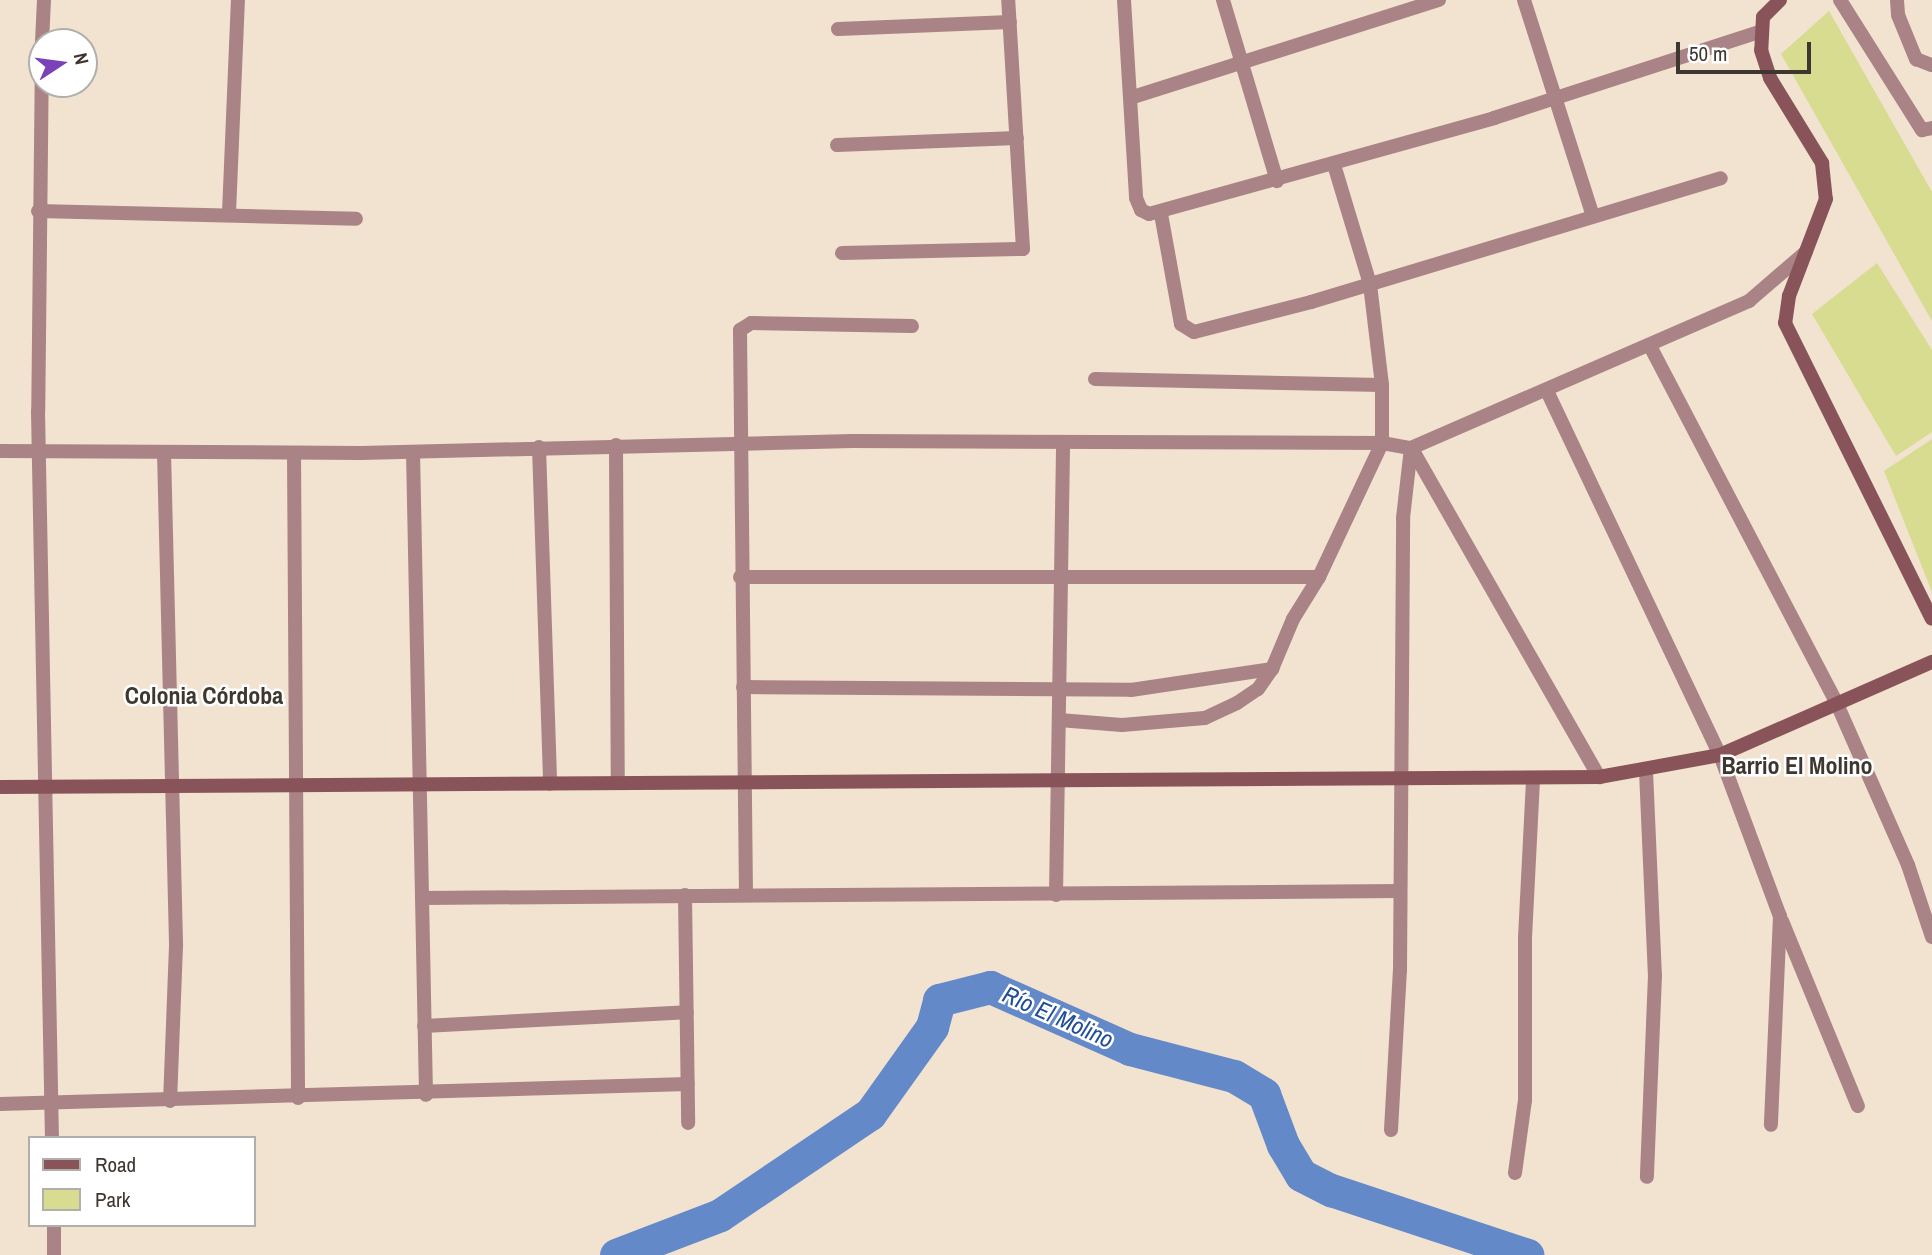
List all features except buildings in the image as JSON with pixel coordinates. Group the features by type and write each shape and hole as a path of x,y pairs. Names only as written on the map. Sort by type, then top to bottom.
{"street":[{"path":"43,28 44,0"},
{"path":"229,213 238,0"},
{"path":"842,253 1023,249 1009,0"},
{"path":"1124,0 1133,97 1136,198 1140,210 1161,214 1555,99 1759,32"},
{"path":"1223,0 1276,181"},
{"path":"1133,97 1439,0"},
{"path":"1524,0 1593,216"},
{"path":"1780,0 1763,17 1759,32 1770,78 1822,163 1825,179 1821,218 1806,252 1785,323 1932,619"},
{"path":"1840,0 1927,129"},
{"path":"1897,0 1898,15 1916,59 1932,65"},
{"path":"838,29 1010,22"},
{"path":"41,98 38,211 39,451 48,787 52,1136"},
{"path":"837,145 1017,138"},
{"path":"1059,720 1122,725 1205,718 1258,689 1272,669 1293,619 1319,577 1382,443 1382,385 1370,284 1334,164"},
{"path":"1161,214 1185,331 1370,284 1721,178"},
{"path":"38,211 229,213 356,219"},
{"path":"0,451 413,452 738,443 1382,443 1411,448 1749,301 1806,252"},
{"path":"746,895 738,443 740,331 751,323 912,326"},
{"path":"1650,346 1837,704 1908,865 1932,937"},
{"path":"1095,379 1382,385"},
{"path":"1547,391 1720,755 1780,916 1858,1106"},
{"path":"1056,895 1063,443"},
{"path":"616,445 618,783"},
{"path":"539,447 550,784"},
{"path":"1411,448 1599,777"},
{"path":"1391,1130 1400,891 1403,518 1411,448"},
{"path":"164,452 176,946 170,1101"},
{"path":"413,452 425,1095"},
{"path":"294,453 298,1098"},
{"path":"740,577 1319,577"},
{"path":"0,787 1533,780 1599,777 1646,771 1720,755 1932,663"},
{"path":"743,687 1131,690 1272,669"},
{"path":"1646,771 1655,975 1647,1177"},
{"path":"1515,1173 1525,1100 1525,938 1533,780"},
{"path":"422,898 1400,891"},
{"path":"685,895 688,1123"},
{"path":"1771,1125 1780,916"},
{"path":"424,1026 687,1012"},
{"path":"0,1104 425,1095 512,1086 688,1084"},
{"path":"54,1227 54,1255"}],"green space":[{"path":"1829,11 1932,192 1932,321 1781,54"},
{"path":"1877,263 1932,350 1932,432 1896,456 1812,314"},
{"path":"1932,439 1932,592 1884,471"}],"waterway":[{"name":"Río El Molino","path":"616,1255 720,1215 870,1114 932,1027 939,1000 990,987 1130,1049 1234,1076 1264,1094 1283,1145 1301,1175 1331,1190 1528,1255"}],"district":[{"name":"Colonia Córdoba","path":"204,696"},
{"name":"Barrio El Molino","path":"1797,766"}]}
